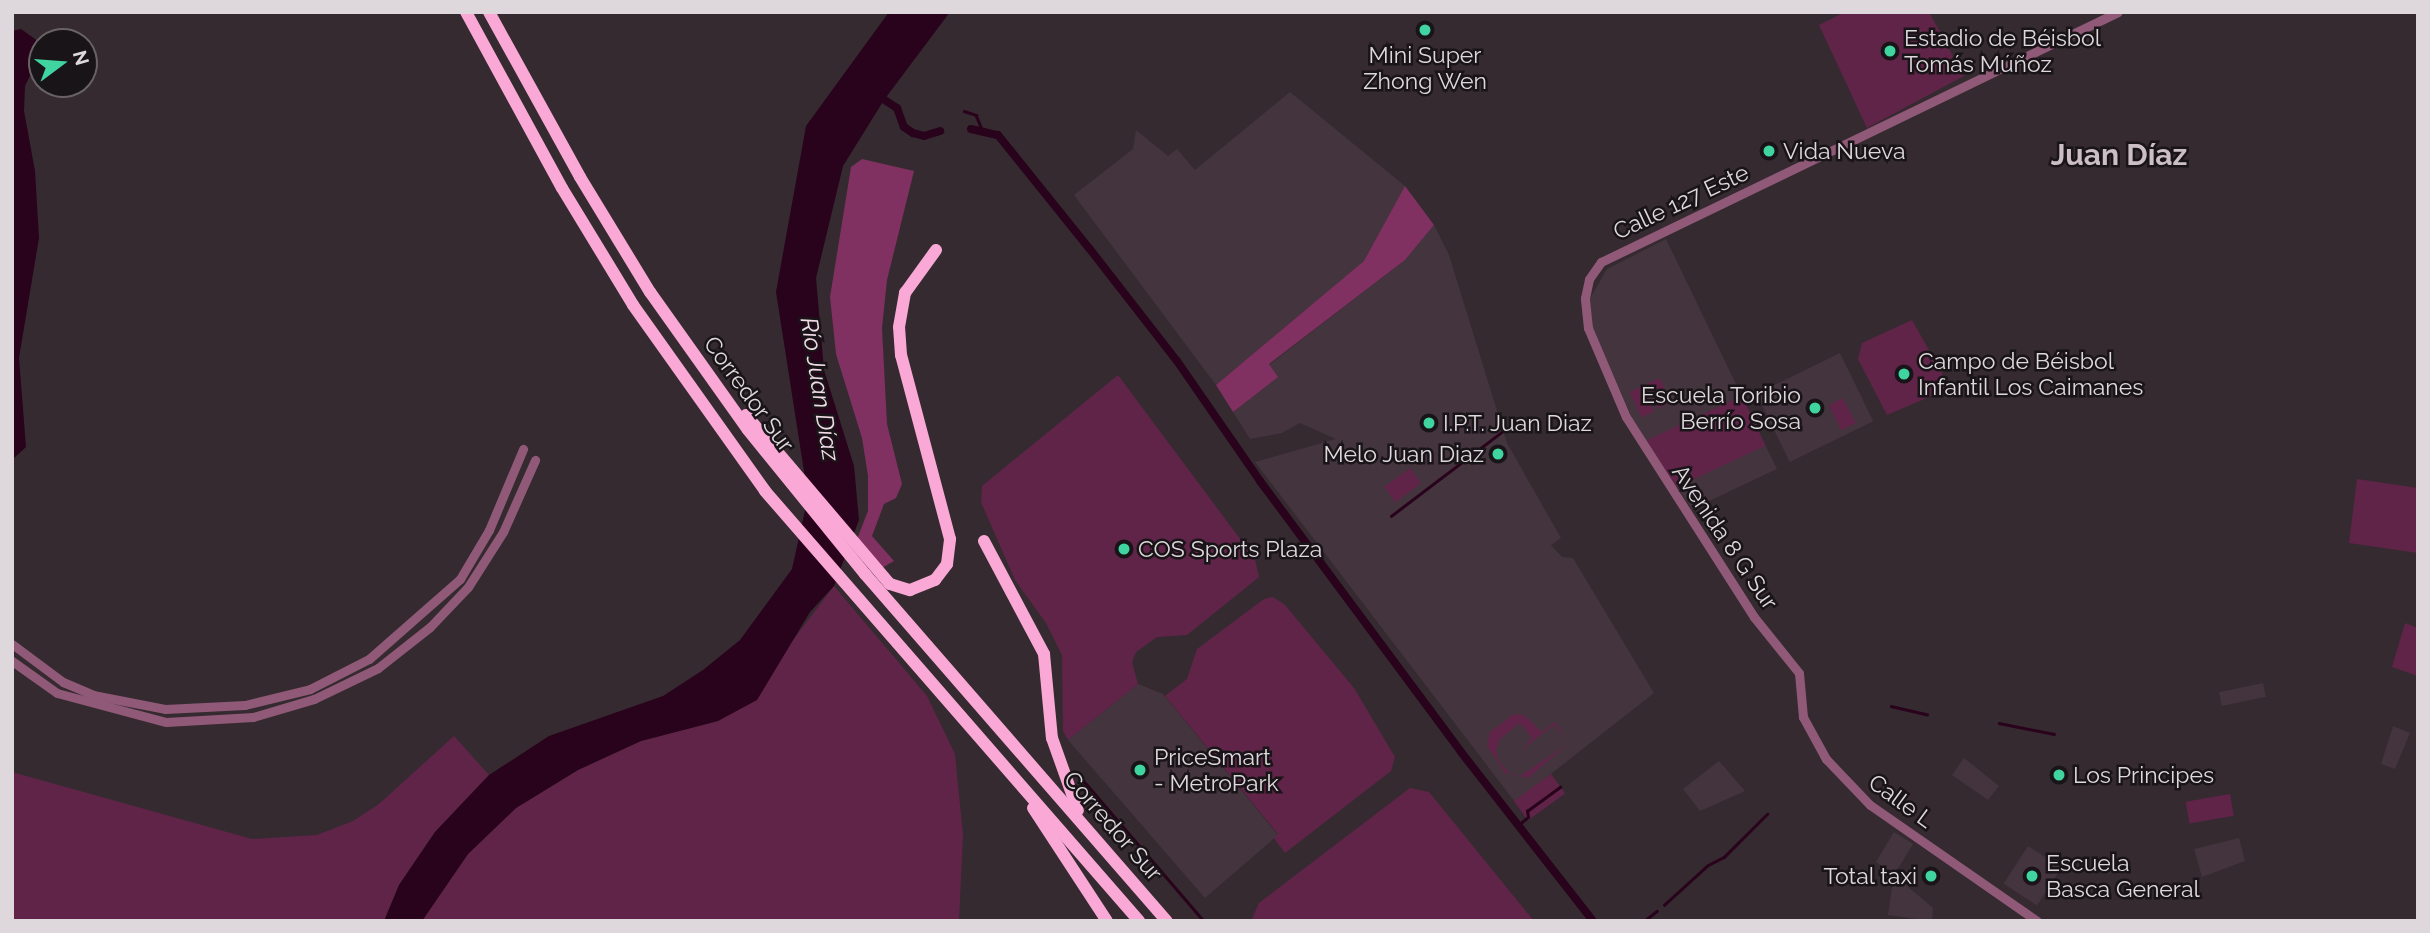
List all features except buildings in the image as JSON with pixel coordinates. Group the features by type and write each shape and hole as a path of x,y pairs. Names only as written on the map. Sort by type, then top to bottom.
{"highway":[{"name":"Corredor Sur","path":"466,12 562,188 633,305 765,491 1139,921"},
{"name":"Corredor Sur","path":"489,12 580,177 698,362 867,568 1167,921"},
{"path":"867,568 890,584 910,590 931,583 949,558 949,534 901,355 899,327 905,293 936,250"},
{"path":"984,541 1044,654 1056,757 1088,830"},
{"path":"1006,767 1107,921"}],"street":[{"name":"Calle 127 Este","path":"1601,262 2118,12"},
{"name":"Avenida 8 G Sur","path":"1601,262 1589,279 1585,314 1626,417 1754,617 1799,673"},
{"path":"12,643 63,682 93,695 165,709 245,705 310,689 369,659 460,579 489,530 523,449"},
{"path":"12,661 57,693 166,722 253,717 314,699 378,668 430,626 468,587 503,532 535,460"},
{"name":"Calle L","path":"1799,673 1808,729 1839,776 1870,805 2038,919"}],"shaded area":[{"name":"Estadio de Béisbol Tomás Múñoz","path":"1845,12 1929,12 1964,76 1867,128 1819,25"},
{"path":"1290,92 1405,186 1365,261 1216,385 1074,195 1133,149 1136,130 1168,156 1177,149 1195,170"},
{"path":"862,159 914,171 887,280 882,328 887,424 902,484 896,498 884,504 872,536 894,561 882,568 857,539 868,511 868,476 862,438 836,354 830,297 851,167"},
{"path":"1405,186 1434,225 1405,260 1269,364 1278,377 1233,412 1216,385 1364,261"},
{"path":"1434,225 1449,255 1507,443 1561,538 1551,545 1562,557 1573,558 1654,693 1515,802 1255,462 1336,439 1300,423 1282,433 1250,439 1233,412 1277,377 1269,365 1405,260"},
{"path":"1666,239 1777,469 1692,509 1632,418 1590,321 1588,302 1607,269"},
{"name":"Campo de Béisbol Infantil Los Caimanes","path":"1912,320 1948,384 1943,391 1887,415 1858,359 1862,343"},
{"name":"Escuela Toribio Berrío Sosa","path":"1840,353 1873,421 1790,462 1756,394"},
{"name":"COS Sports Plaza","path":"1118,375 1255,559 1259,577 1187,635 1157,637 1136,652 1132,662 1138,684 1068,740 1063,731 1062,655 1046,623 1015,580 981,502 982,486"},
{"path":"1660,378 1671,403 1658,408 1647,384"},
{"path":"1642,386 1654,411 1642,417 1629,392"},
{"path":"1742,396 1765,446 1670,490 1647,440"},
{"path":"1843,398 1856,423 1841,430 1829,405"},
{"path":"1410,468 1421,483 1395,502 1384,487"},
{"path":"2357,479 2418,488 2418,553 2349,543"},
{"path":"834,586 927,696 955,754 963,835 959,921 422,921 468,854 516,808 578,770 641,741 718,721 787,648"},
{"path":"1273,597 1285,605 1354,688 1395,757 1391,771 1285,853 1274,838 1278,834 1165,696 1187,679 1197,649 1264,599"},
{"path":"2405,623 2418,628 2418,676 2392,667"},
{"path":"2263,683 2266,697 2222,706 2219,692"},
{"path":"1138,684 1163,694 1278,835 1205,898 1068,740"},
{"path":"1514,714 1524,715 1542,732 1555,722 1567,739 1554,725 1520,751 1532,738 1520,723 1500,739 1496,750 1498,760 1509,773 1520,776 1568,744 1528,778 1505,773 1487,746 1490,732"},
{"path":"2393,726 2410,733 2395,769 2381,764"},
{"path":"454,736 489,775 435,832 399,885 384,921 12,921 12,772 252,839 317,835 353,821 379,804"},
{"path":"1964,758 1999,786 1988,800 1952,775"},
{"path":"1719,761 1745,791 1700,811 1683,789"},
{"path":"1551,774 1565,793 1528,820 1514,801"},
{"path":"1410,788 1429,792 1534,921 1251,921 1259,903"},
{"path":"2230,794 2234,816 2190,823 2186,802"},
{"path":"1894,832 1913,844 1894,875 1876,862"},
{"path":"2239,838 2245,861 2202,877 2194,849"},
{"name":"Escuela Basca General","path":"2028,846 2062,868 2037,906 2003,884"},
{"path":"1894,875 1933,908 1932,921 1888,915"}],"water":[{"name":"Río Juan Díaz","path":"889,12 950,12 884,100 843,166 816,278 824,370 854,466 859,520 834,586 810,612 757,700 718,721 641,741 578,770 516,808 468,854 422,921 384,921 399,885 435,832 489,775 549,736 663,696 703,670 740,640 792,569 808,497 776,292 806,126"},
{"path":"21,29 28,34 28,80 25,86 24,111 35,171 39,238 19,358 26,447 14,458 12,31"}],"waterway":[{"path":"877,95 897,108 904,127 913,133 924,136 940,131"},
{"path":"964,111 976,115 982,129"},
{"path":"971,129 998,135 1089,248 1177,361 1260,481 1461,752 1593,921"},
{"path":"1391,516 1503,431"},
{"path":"1891,706 1927,714"},
{"path":"1999,723 2054,734"},
{"path":"1077,773 1204,921"},
{"path":"1517,826 1528,817 1527,811 1560,787"},
{"path":"1664,905 1708,865 1724,857 1767,814"},
{"path":"1644,921 1657,911"}],"place":[{"name":"Mini Super Zhong Wen","path":"1425,30"},
{"name":"Estadio de Béisbol Tomás Múñoz","path":"1890,51"},
{"name":"Vida Nueva","path":"1769,151"},
{"name":"Campo de Béisbol Infantil Los Caimanes","path":"1904,374"},
{"name":"Escuela Toribio Berrío Sosa","path":"1815,408"},
{"name":"I.P.T. Juan Diaz","path":"1429,423"},
{"name":"Melo Juan Diaz","path":"1498,454"},
{"name":"COS Sports Plaza","path":"1124,549"},
{"name":"PriceSmart - MetroPark","path":"1140,770"},
{"name":"Los Principes","path":"2059,775"},
{"name":"Total taxi","path":"1931,876"},
{"name":"Escuela Basca General","path":"2032,876"}],"district":[{"name":"Juan Díaz","path":"2119,155"}]}
